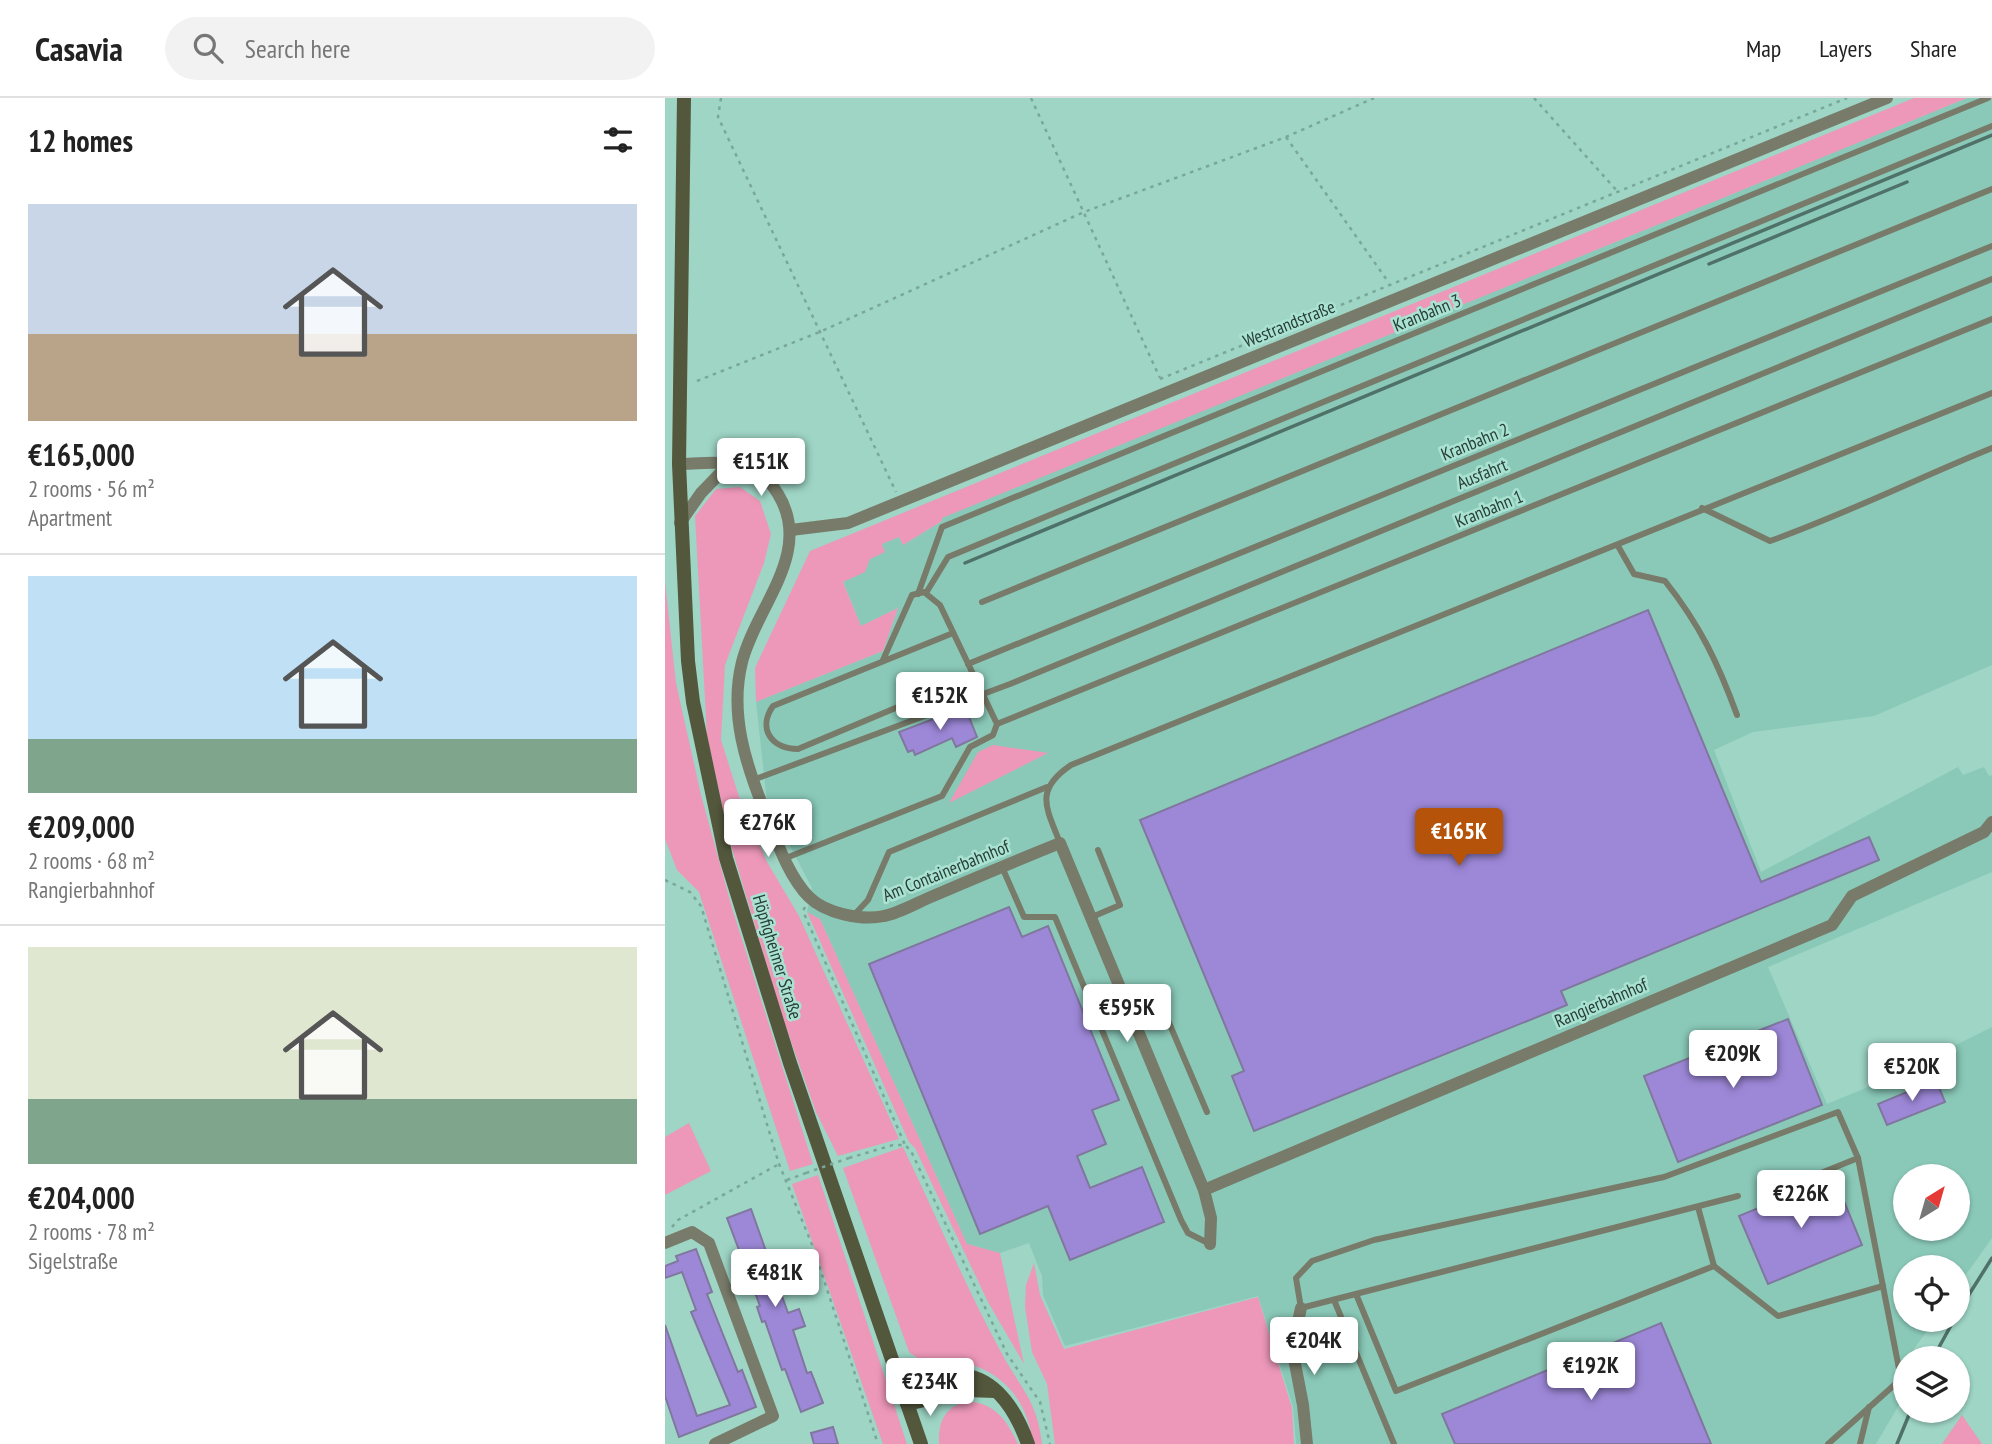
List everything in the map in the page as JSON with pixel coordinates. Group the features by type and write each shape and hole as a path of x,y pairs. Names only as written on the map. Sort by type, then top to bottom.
{"main road":[{"name":"Höpfigheimer Straße","path":"684,98 679,464 680,523 691,688 726,858 790,1063 921,1444"},
{"path":"900,1383 931,1375 959,1373 985,1381 997,1391 1018,1418 1028,1444"},
{"path":"907,1404 967,1390 997,1391"}],"street":[{"name":"Westrandstraße","path":"791,530 848,523 1887,98"},
{"path":"679,464 731,462 751,468 774,487 787,511 791,530 790,551 742,661 738,715 753,780 786,858 810,898"},
{"path":"680,523 701,493 731,462"},
{"name":"Rangierbahnhof","path":"1204,1190 1832,925 1852,896 1984,832 1992,822"},
{"path":"1061,843 1204,1190 1211,1218 1210,1244"},
{"name":"Am Containerbahnhof","path":"810,898 841,914 884,916 1061,843"},
{"path":"671,1240 692,1232 709,1243 773,1416 715,1444"},
{"path":"1301,1308 1291,1348 1303,1405 1307,1444"}],"lane":[{"name":"Kranbahn 3","path":"883,660 907,604 912,595 918,594 942,527 1988,98"},
{"path":"926,593 948,557 1992,126"},
{"path":"982,602 1992,189"},
{"name":"Kranbahn 2","path":"968,664 1992,246"},
{"name":"Ausfahrt","path":"982,694 1992,279"},
{"name":"Kranbahn 1","path":"786,858 942,796 970,747 993,735 997,724 1992,319"},
{"path":"853,916 868,900 889,852 1047,787 1055,776 1071,765 1992,393"},
{"path":"1702,508 1770,541 1832,519 1882,493 1992,448"},
{"path":"1618,546 1634,574 1665,581 1694,617 1716,658 1737,715"},
{"path":"918,594 926,593 940,605 997,724"},
{"path":"953,633 773,706 765,718 766,732 773,743 786,749 798,749 974,675"},
{"path":"753,780 982,694"},
{"path":"1047,787 1046,802 1061,843"},
{"path":"1092,917 1120,905 1098,850"},
{"path":"1002,867 1024,917 1055,917 1181,1220 1188,1233 1210,1244"},
{"path":"1137,1026 1164,1011 1207,1112"},
{"path":"1738,1196 1301,1308 1296,1278 1312,1261 1374,1240 1664,1177 1838,1112 1858,1158 1901,1379 1828,1444"},
{"path":"1821,1172 1858,1158"},
{"path":"1698,1207 1714,1266 1778,1316 1883,1286"},
{"path":"1356,1294 1396,1391 1714,1266"},
{"path":"1334,1300 1394,1444"},
{"path":"1860,1444 1870,1407"}],"path":[{"path":"721,98 718,117 901,501"},
{"path":"1031,98 1167,393"},
{"path":"697,381 822,331 1084,212 1286,137 1374,98"},
{"path":"1534,98 1626,204"},
{"path":"1160,379 1847,98"},
{"path":"1286,137 1398,298"},
{"path":"665,880 690,892 701,906 779,1164 813,1247 878,1444"},
{"path":"810,898 803,911 905,1145 911,1151 1007,1354 1040,1402 1050,1444"},
{"path":"787,1181 893,1144 905,1145"},
{"path":"671,1240 672,1226 678,1220 779,1164"}],"shaded area":[{"path":"1914,98 1967,98 942,518 942,521 903,545 899,537 882,544 885,552 870,559 865,572 843,582 861,626 898,608 883,651 756,702 755,668 810,551"},
{"path":"1967,98 1992,98 1992,665 1874,716 1753,732 1714,750 1761,872 1958,767 1963,775 1984,767 1989,776 1992,775 1992,872 1768,967 1827,1104 1890,1078 1992,1027 1992,1238 1970,1269 1970,1255 1893,1255 1893,1332 1926,1332 1916,1346 1893,1346 1893,1415 1876,1444 1296,1444 1293,1407 1258,1296 1065,1346 1043,1295 1042,1276 1029,1243 1000,1253 967,1244 820,919 807,912 812,888 767,802 756,702 883,651 898,608 861,626 843,581 882,544 899,537 903,545 942,521 941,518"},
{"path":"740,487 760,501 771,534 764,563 725,665 721,740 741,803 767,862 799,916 899,1139 838,1156 816,1112 781,1013 730,842 707,736 695,516 716,489"},
{"path":"665,582 676,683 701,795 732,908 813,1164 790,1171 699,892 677,870 665,839"},
{"path":"993,745 1048,753 949,803 978,752"},
{"path":"807,912 820,919 967,1244 1000,1253 1024,1364 988,1302 915,1148 909,1142"},
{"path":"689,1123 711,1171 665,1195 665,1137"},
{"path":"903,1147 988,1327 1032,1405 1042,1444 1033,1444 1022,1407 999,1379 975,1366 958,1363 936,1365 909,1352 843,1168"},
{"path":"818,1175 907,1444 883,1444 792,1184"},
{"path":"1034,1263 1040,1295 1064,1349 1258,1297 1292,1408 1294,1444 1055,1444 1047,1384 1032,1352 1025,1307 1026,1285"},
{"path":"966,1401 992,1409 1004,1420 1018,1444 939,1444 944,1417 952,1408"},
{"path":"1956,1423 1968,1423 1982,1444 1942,1444"}],"building":[{"path":"1648,610 1761,882 1869,837 1879,860 1561,991 1567,1005 1254,1131 1232,1076 1244,1071 1140,820"},
{"path":"965,707 977,737 956,747 952,738 915,755 913,750 908,752 899,732"},
{"path":"1009,907 1022,937 1048,926 1119,1100 1092,1110 1106,1144 1077,1156 1090,1188 1142,1167 1164,1222 1070,1260 1048,1206 980,1234 869,964"},
{"path":"1788,1019 1822,1105 1678,1162 1644,1076"},
{"path":"1936,1080 1945,1102 1887,1125 1878,1104"},
{"path":"1834,1177 1862,1245 1768,1284 1739,1216"},
{"path":"751,1209 788,1313 799,1309 805,1326 793,1330 807,1373 811,1372 823,1403 801,1412 785,1369 782,1370 765,1321 762,1322 757,1307 760,1306 727,1218"},
{"path":"696,1249 712,1292 707,1294 738,1372 742,1370 756,1407 679,1437 665,1396 665,1325 697,1416 730,1405 691,1312 696,1310 682,1272 665,1278 665,1266 678,1261 676,1256"},
{"path":"1661,1323 1711,1444 1455,1444 1442,1414"},
{"path":"833,1427 838,1444 814,1444 811,1433"}],"railway":[{"path":"965,563 1992,135"},
{"path":"1709,264 1907,182"},
{"path":"1970,1293 1992,1258"},
{"path":"1940,1346 1947,1332"},
{"path":"1897,1444 1906,1423"}]}
